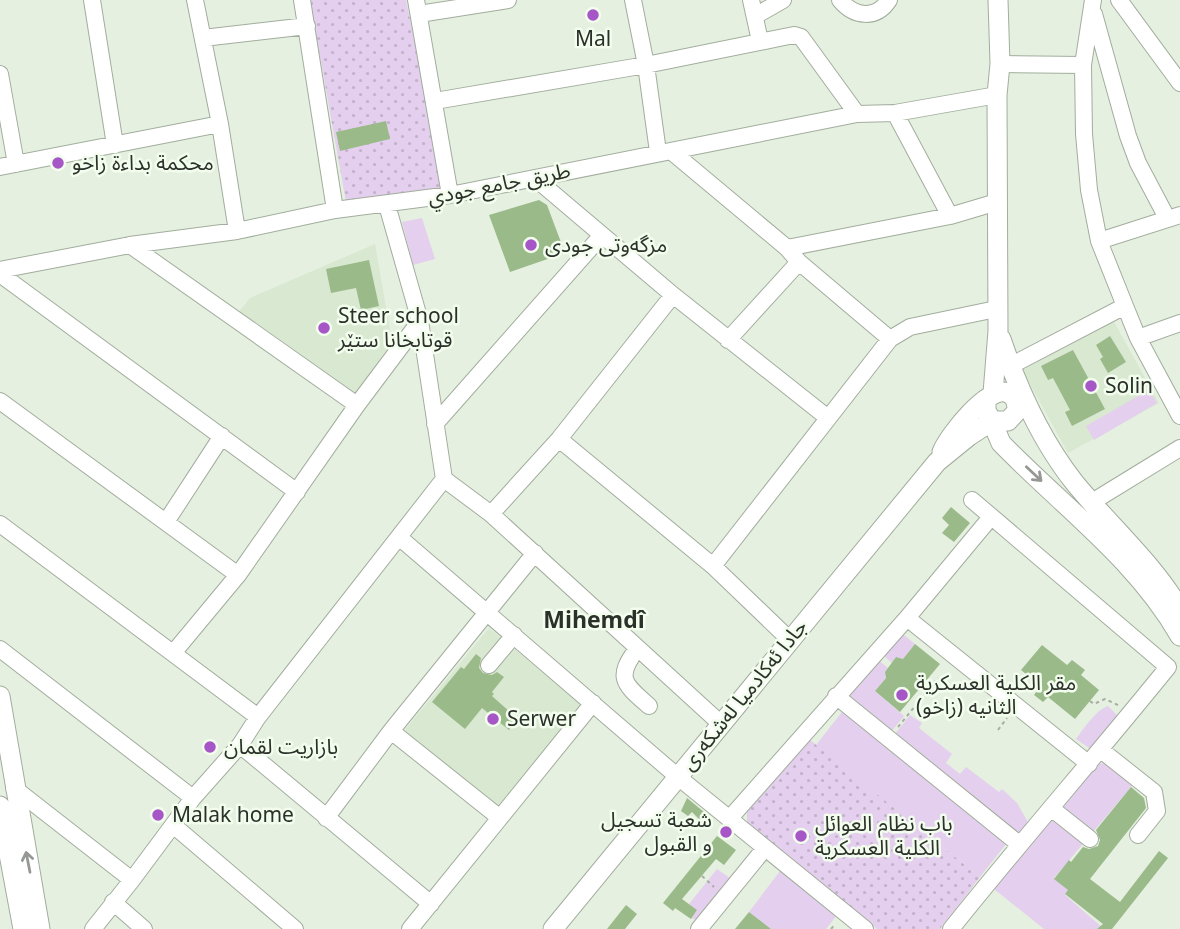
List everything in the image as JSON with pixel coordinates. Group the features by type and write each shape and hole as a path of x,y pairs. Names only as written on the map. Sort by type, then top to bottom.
{"main road":[{"path":"937,463 958,444 994,421 1004,423 1012,419 1017,411 1002,398 996,309 1000,64 998,0"},
{"path":"998,331 1010,366 1059,459 1160,582 1180,611"},
{"path":"1010,366 1002,398 986,411 994,421 1001,443 1121,559 1168,615 1180,636"},
{"path":"1002,398 1034,416"},
{"path":"937,463 943,448 961,421 1002,398"},
{"name":"جادا ئه‌كادميا له‌شكه‌رى","path":"553,929 937,463"},
{"path":"0,696 40,929"},
{"path":"0,806 23,929"}],"street":[{"path":"92,0 116,145"},
{"path":"195,0 220,124 237,230"},
{"path":"302,0 335,210"},
{"path":"633,0 664,152 787,248 799,262 890,339"},
{"path":"760,41 753,8 783,0"},
{"path":"840,0 849,10 867,15 889,0"},
{"path":"1119,0 1180,83"},
{"path":"450,195 418,7 501,1"},
{"path":"1093,4 1083,65 1084,134 1089,190 1100,241 1125,306 1138,338 1180,416"},
{"path":"1093,4 1128,136 1138,163 1174,217 1100,241"},
{"path":"203,38 307,26"},
{"path":"436,101 646,65 784,36 801,37 857,114"},
{"path":"1000,64 1083,65"},
{"path":"0,75 8,165 220,124"},
{"name":"طريق جامع جودي","path":"0,272 130,244 237,230 335,210 450,195 857,114 895,113 998,95"},
{"path":"895,113 950,216"},
{"path":"536,179 673,295 828,418"},
{"path":"787,248 950,216 997,202"},
{"path":"387,205 420,321 444,479 491,514 535,552 721,724"},
{"path":"435,424 602,235"},
{"path":"130,244 357,405"},
{"path":"729,340 799,262"},
{"path":"0,272 297,492"},
{"path":"491,514 559,439 673,295"},
{"path":"1010,366 1125,306"},
{"path":"713,566 890,339 909,327 996,309"},
{"path":"174,652 238,575 357,405 420,321"},
{"path":"1138,338 1180,323"},
{"path":"0,401 238,575"},
{"path":"166,522 222,436"},
{"path":"559,439 713,566 790,640"},
{"path":"1092,502 1180,448"},
{"path":"93,929 193,798 240,745 258,717 444,479"},
{"path":"951,929 1168,667 972,500"},
{"path":"730,818 907,618 991,517"},
{"path":"0,524 258,717"},
{"path":"400,538 678,777 865,929"},
{"path":"326,818 391,731 535,552"},
{"path":"907,618 1089,764"},
{"path":"489,665 514,635"},
{"path":"0,649 193,798"},
{"path":"637,649 625,665 625,681 628,688 649,706"},
{"path":"836,696 1019,844"},
{"path":"410,929 593,703"},
{"path":"391,731 500,818"},
{"path":"240,745 431,904"},
{"path":"1101,750 1154,792 1157,811 1138,835"},
{"path":"14,788 132,880"},
{"path":"1051,808 1090,839"},
{"path":"173,825 295,929"},
{"path":"699,929 765,848"},
{"path":"113,902 144,929"}],"path":[{"path":"889,739 938,678"},
{"path":"1090,701 1094,704 1105,699 1130,714"},
{"path":"998,730 1016,705"},
{"path":"702,876 726,896"}],"shaded area":[{"path":"310,0 406,0 445,187 347,208"},
{"path":"422,218 435,259 413,265 402,222"},
{"name":"Steer school قوتابخانا ستێر","path":"375,244 392,342 354,396 238,313 250,298"},
{"name":"Solin","path":"1113,320 1159,403 1068,453 1022,370"},
{"path":"1149,390 1157,403 1094,440 1086,426"},
{"name":"Serwer","path":"489,628 583,706 498,810 403,732"},
{"path":"900,632 915,644 903,659 896,657 892,663 882,654"},
{"path":"877,659 888,668 885,672 886,678 875,691 904,716 891,732 847,694"},
{"path":"1108,706 1120,718 1092,750 1076,739 1095,715"},
{"path":"842,712 1006,844 980,877 816,745"},
{"path":"910,715 922,723 919,728 952,754 946,763 960,774 966,767 999,792 1002,789 1017,803 1029,824 1018,836 895,734"},
{"path":"809,739 980,877 940,929 877,929 747,822 747,810"},
{"path":"1104,763 1132,783 1131,787 1054,878 1068,890 1065,895 1104,929 1044,929 994,889 1098,764"},
{"path":"717,869 737,883 703,924 692,918 697,910 689,904"},
{"path":"780,871 837,915 826,929 771,929 749,912"}],"building":[{"path":"386,121 390,139 340,151 336,132"},
{"path":"539,200 547,205 565,253 510,272 489,215"},
{"path":"369,260 379,306 361,310 356,288 331,293 326,269"},
{"path":"1110,336 1126,362 1108,373 1096,345"},
{"path":"1073,350 1105,409 1072,426 1065,412 1070,410 1053,378 1048,380 1041,366"},
{"path":"951,507 970,523 954,542 942,533 949,525 942,518"},
{"path":"915,644 940,664 900,712 875,691 886,678 885,672 896,657 903,659"},
{"path":"1042,645 1067,665 1072,660 1085,670 1081,675 1099,690 1075,719 1048,697 1043,702 1034,695 1041,686 1021,670"},
{"path":"476,654 481,658 479,668 483,673 492,675 497,672 504,677 492,692 492,696 518,719 509,730 482,708 465,729 432,702 461,667 464,669"},
{"path":"1131,787 1144,798 1146,808 1090,879 1120,902 1159,851 1168,858 1112,929 1097,929 1103,924 1065,894 1068,890 1054,879 1083,847 1089,849 1098,846 1100,840 1096,830"},
{"path":"687,798 710,817 704,824 692,812 688,816 681,811"},
{"path":"717,836 736,850 724,865 716,859 682,899 697,910 691,919 663,903"},
{"path":"626,905 637,914 625,929 607,929"},
{"path":"749,912 771,929 735,929"}],"place":[{"name":"Mal","path":"593,15"},
{"name":"محكمة بداءة زاخو","path":"58,163"},
{"name":"مزگەوتی جودی","path":"531,245"},
{"name":"Steer school قوتابخانا ستێر","path":"324,328"},
{"name":"Solin","path":"1091,386"},
{"name":"مقر الكلية العسكرية الثانيه (زاخو)","path":"902,695"},
{"name":"Serwer","path":"493,719"},
{"name":"بازاريت لقمان","path":"210,747"},
{"name":"Malak home","path":"158,815"},
{"name":"شعبة تسجيل و القبول","path":"726,832"},
{"name":"باب نظام العوائل الكلية العسكرية","path":"801,836"}],"district":[{"name":"Mihemdî","path":"594,620"}]}
